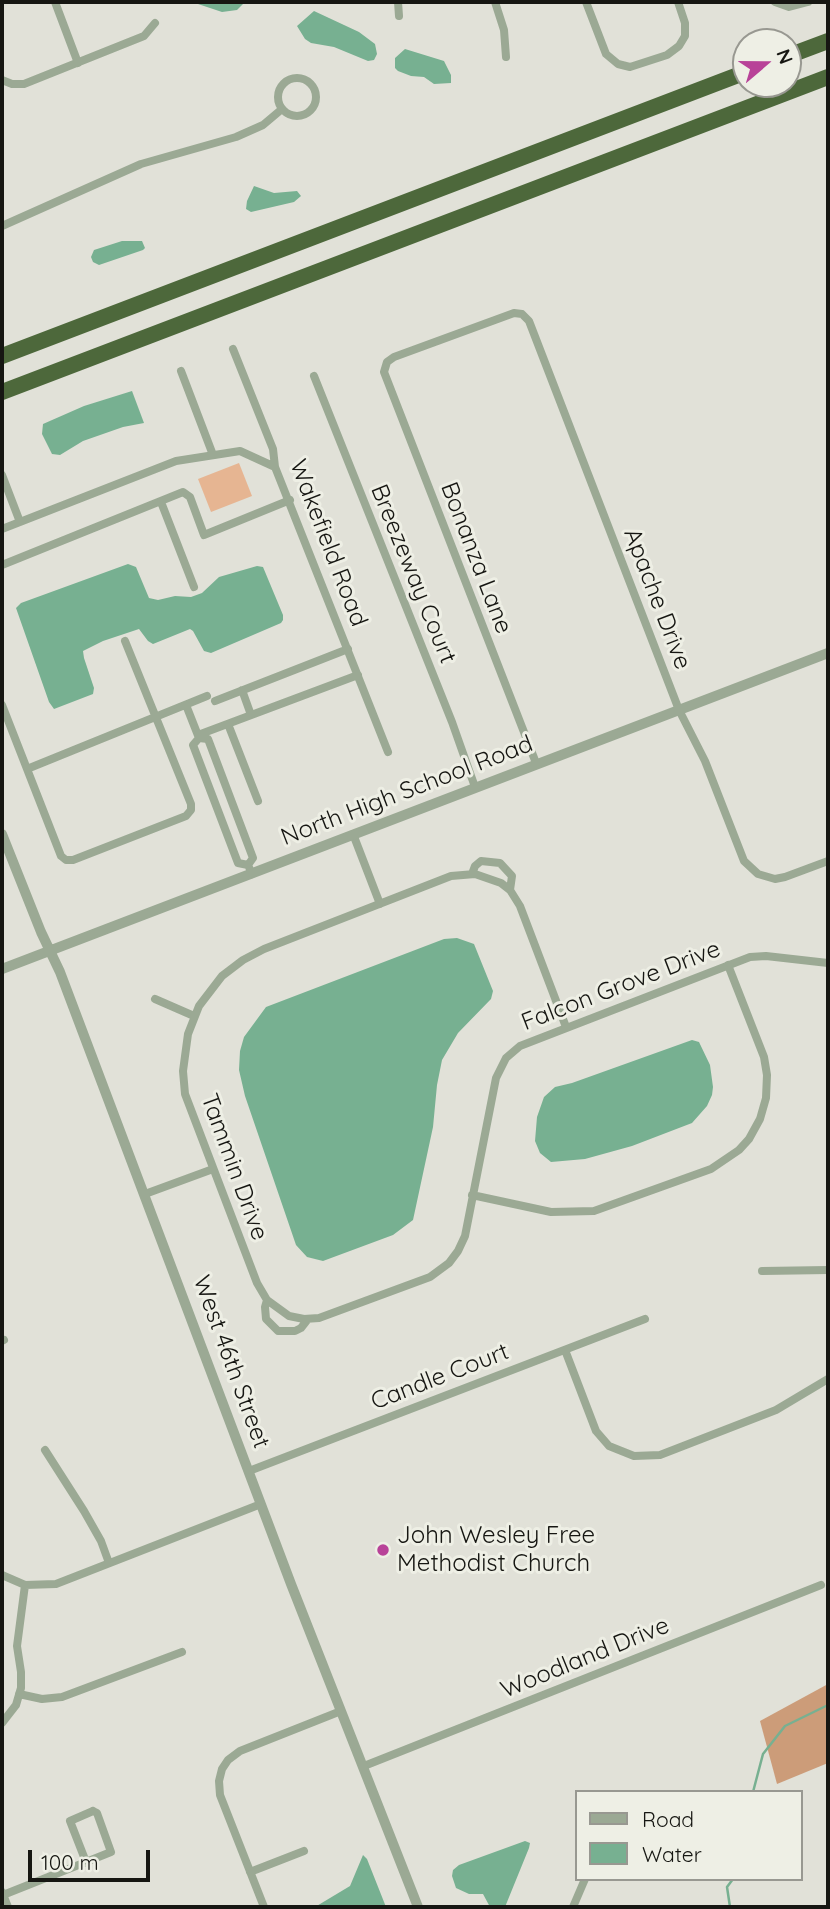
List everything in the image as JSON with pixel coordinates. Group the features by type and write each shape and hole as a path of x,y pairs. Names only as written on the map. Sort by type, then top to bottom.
{"highway":[{"path":"802,51 828,41"},
{"path":"2,356 732,77"},
{"path":"2,393 828,77"}],"street":[{"path":"55,2 78,63"},
{"path":"398,2 399,16"},
{"path":"495,2 504,30 506,57"},
{"path":"586,2 604,51 611,60 630,67 676,50 685,36 685,23 678,2"},
{"path":"775,2 789,7 808,2"},
{"path":"2,80 12,84 24,84 144,36 155,23"},
{"path":"298,78 309,83 315,93 310,111 299,116 286,113 282,109 278,98 281,86 298,78"},
{"path":"2,226 141,164 236,137 263,125 282,109"},
{"name":"Bonanza Lane","path":"523,314 506,314 394,357 385,366 384,375 536,764"},
{"name":"Apache Drive","path":"523,314 533,332 679,710 705,761 744,861 758,874 775,879 828,861"},
{"name":"Wakefield Road","path":"233,349 273,449 275,467 388,751"},
{"path":"181,371 213,455"},
{"name":"Breezeway Court","path":"314,376 452,722 475,787"},
{"path":"2,529 175,461 241,451 275,467"},
{"path":"2,475 20,522"},
{"path":"2,565 183,492 187,493 204,535 290,500"},
{"path":"161,502 194,587"},
{"path":"2,705 61,856 66,860 73,860 186,816 191,810 191,804 125,641"},
{"path":"27,769 186,705 242,691 348,649"},
{"name":"North High School Road","path":"2,969 250,869 353,834 828,653"},
{"path":"198,736 208,739 253,858 250,869 239,863 193,745 198,736 358,675"},
{"path":"242,691 251,715"},
{"path":"186,705 198,736"},
{"path":"228,724 258,801"},
{"path":"217,805 231,800"},
{"name":"West 46th Street","path":"2,834 145,1194 261,1504 418,1907"},
{"path":"353,834 380,904"},
{"name":"Tammin Drive","path":"267,1300 257,1283 187,1101 184,1083 185,1047 194,1016 222,976 263,949 449,877 472,873 477,864 485,860 500,863 507,869 512,878 510,890"},
{"path":"472,873 486,876 510,890 520,906 566,1027"},
{"name":"Falcon Grove Drive","path":"267,1300 266,1319 278,1331 289,1333 301,1328 308,1319 326,1316 440,1271 452,1260 462,1243 496,1078 504,1061 520,1046 728,965 761,956 828,963"},
{"path":"472,1195 563,1213 605,1209 720,1164 744,1145 759,1123 767,1090 765,1062 728,965"},
{"path":"155,999 194,1016"},
{"path":"145,1194 213,1169"},
{"path":"762,1271 828,1270"},
{"path":"267,1300 289,1315 308,1319"},
{"name":"Candle Court","path":"249,1471 645,1319"},
{"path":"565,1350 596,1431 616,1450 638,1457 664,1453 776,1409 828,1379"},
{"path":"45,1450 101,1541 109,1563"},
{"path":"2,1576 25,1585 57,1584 261,1504"},
{"path":"2,1723 16,1705 19,1694 21,1672 17,1646 25,1585"},
{"name":"Woodland Drive","path":"363,1766 821,1585"},
{"path":"19,1694 48,1699 62,1698 182,1652"},
{"path":"264,1907 220,1796 219,1781 223,1768 228,1760 240,1751 341,1711"},
{"path":"8,1907 2,1894 86,1863 111,1852 94,1811 70,1821 86,1863"},
{"path":"250,1872 304,1851"},
{"path":"573,1907 584,1881"}],"shaded area":[{"path":"239,463 252,496 211,512 198,479"},
{"path":"828,1684 828,1763 777,1784 760,1721"}],"water":[{"path":"192,2 245,2 237,10 222,12"},
{"path":"314,11 359,32 375,44 377,54 374,60 368,61 305,39 297,26"},
{"path":"405,49 444,61 451,75 451,83 434,84 424,77 398,71 395,68 395,58"},
{"path":"254,186 274,193 297,191 301,196 294,202 251,212 246,209"},
{"path":"122,241 142,241 145,248 99,265 93,262 91,257 94,250"},
{"path":"132,391 144,423 123,427 83,441 60,455 52,454 42,434 43,424 84,406"},
{"path":"128,564 136,567 149,598 158,600 175,596 191,597 202,593 219,577 257,566 263,567 283,620 211,653 204,651 190,629 153,644 139,629 103,641 83,651 94,688 93,694 54,709 49,702 16,608 21,603"},
{"path":"457,938 474,944 493,991 491,999 458,1033 442,1060 433,1127 413,1220 393,1235 323,1261 307,1257 296,1245 245,1096 239,1070 244,1037 266,1007 444,939"},
{"path":"692,1040 699,1042 710,1065 713,1087 707,1106 692,1123 632,1146 585,1159 551,1162 540,1153 535,1141 537,1117 544,1097 555,1087"},
{"path":"525,1841 530,1843 529,1848 505,1907 490,1907 483,1894 469,1894 456,1888 452,1876 453,1870 459,1865"},
{"path":"363,1855 386,1907 315,1907 350,1886"}],"waterway":[{"path":"754,1790 763,1754 785,1726 828,1705"},
{"path":"730,1907 727,1887 732,1881"}],"place":[{"name":"John Wesley Free Methodist Church","path":"383,1550"}]}
